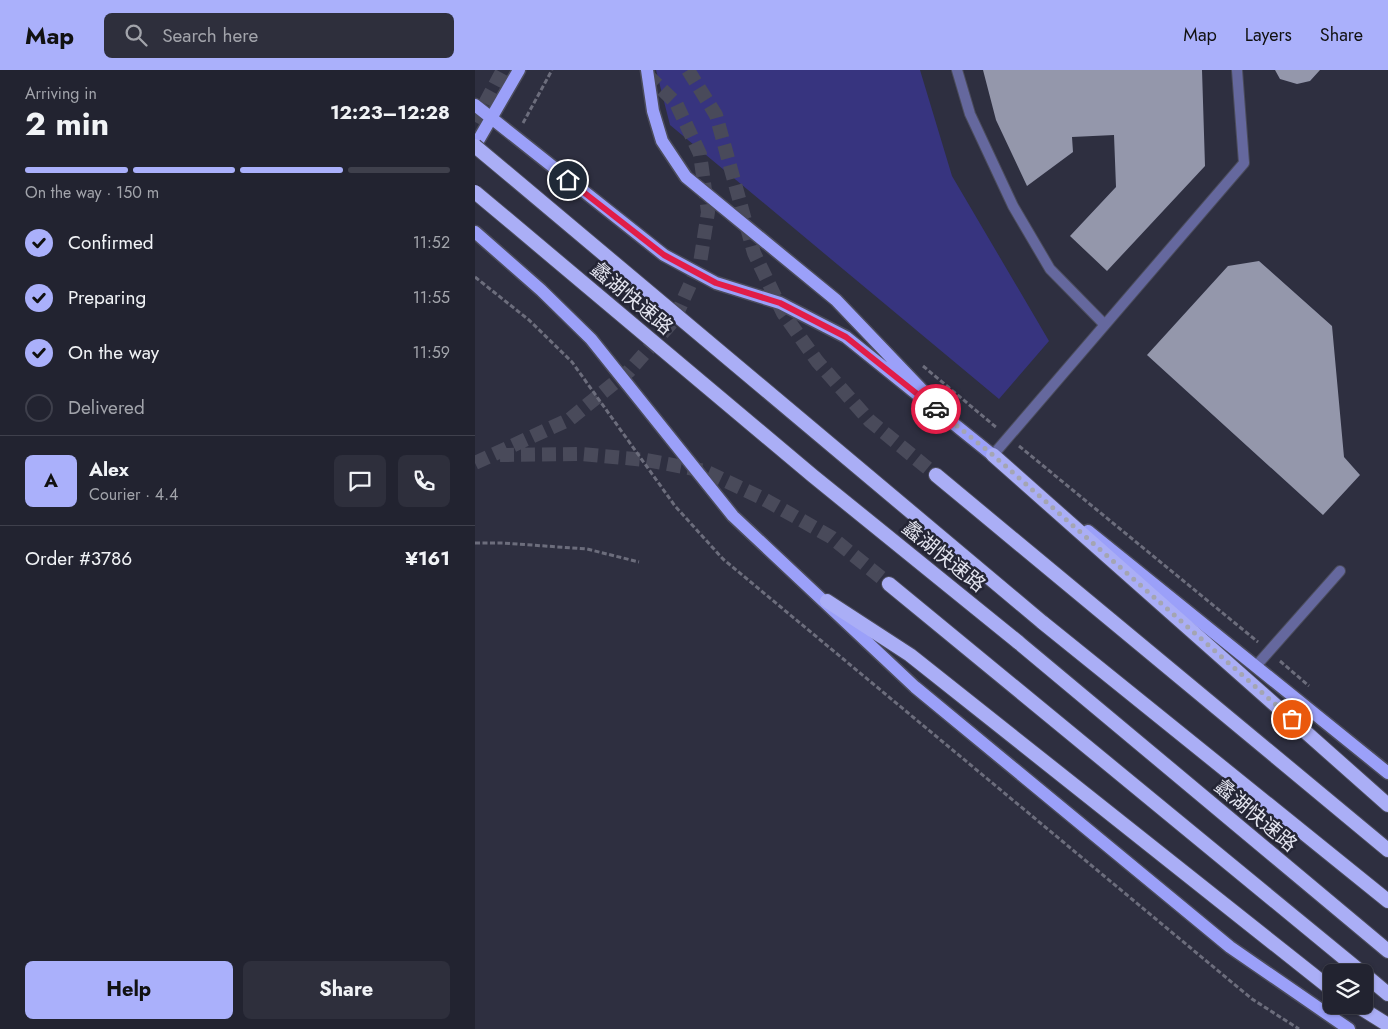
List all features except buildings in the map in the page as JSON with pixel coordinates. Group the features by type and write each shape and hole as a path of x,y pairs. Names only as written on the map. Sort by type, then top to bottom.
{"highway":[{"name":"蠡湖快速路","path":"475,146 1042,622 1388,901"},
{"name":"蠡湖快速路","path":"475,192 813,476 1018,642 1388,951"},
{"path":"993,455 1388,805"},
{"path":"935,475 1388,850"},
{"path":"889,584 1352,964"},
{"path":"827,601 910,655 1323,983"},
{"path":"1373,981 1388,994"},
{"path":"1370,1014 1388,1025"}],"main road":[{"path":"475,146 519,70"},
{"path":"647,70 653,111 662,141 687,177 836,300 958,427"},
{"path":"475,105 664,255 716,283 780,303 846,337 1388,773"},
{"path":"475,232 541,290 591,339 733,516 827,601 915,687 1230,947 1349,1029"}],"lane":[{"path":"957,70 970,114 1013,206 1050,269 1104,324"},
{"path":"993,455 1243,163 1237,70"},
{"path":"1256,666 1340,571"}],"path":[{"path":"917,361 1314,690"},
{"path":"475,543 587,549 639,562"}],"shaded area":[{"path":"656,70 920,70 952,176 1049,341 999,399 670,125"}],"tunnel":[{"path":"475,122 503,70"},
{"path":"688,70 716,115 754,253 783,313 817,361 870,421 936,475"},
{"path":"475,463 570,419 629,371 674,320 700,263 708,212 700,154 676,103 643,71"},
{"path":"500,455 581,454 646,460 705,471 762,498 831,537 889,584"}],"way so far":[{"path":"936,409 993,455 1292,719"}],"route":[{"path":"568,180 664,255 716,283 780,303 846,337 936,409"}]}
